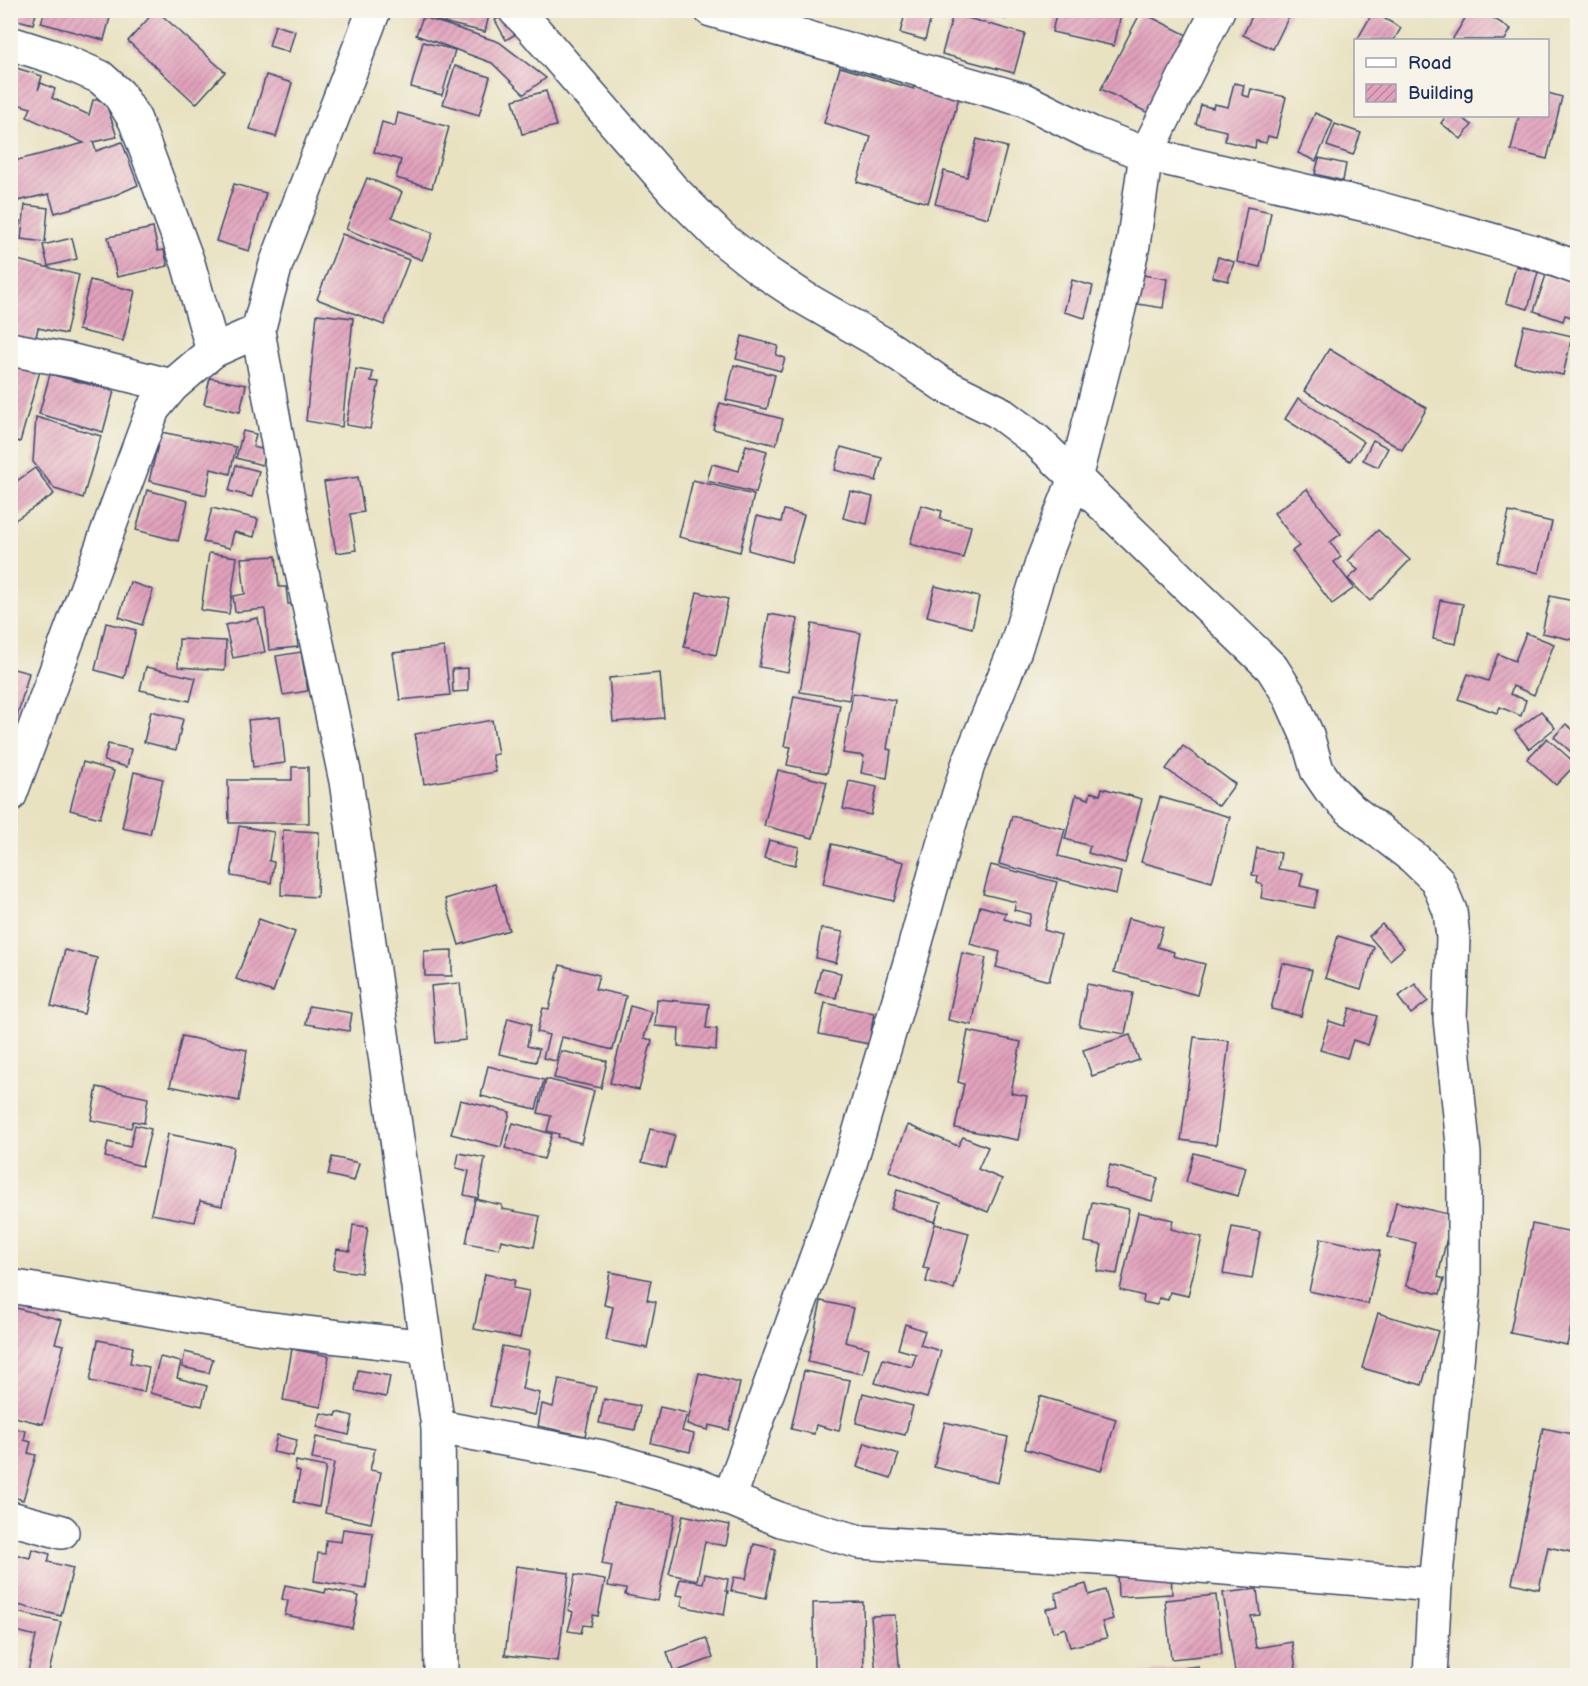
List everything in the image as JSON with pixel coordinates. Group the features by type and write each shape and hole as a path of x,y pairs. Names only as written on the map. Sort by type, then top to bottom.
{"street":[{"path":"374,10 276,264 258,331 296,544 346,781 438,1427 441,1676"},
{"path":"515,10 673,190 720,237 759,268 804,298 882,343 942,384 997,411 1037,441 1272,668 1307,735 1317,770 1330,789 1350,809 1414,858 1437,880 1450,911 1454,938 1450,1018 1464,1154 1464,1291 1434,1585 1430,1676"},
{"path":"711,10 1024,100 1091,133 1146,154 1370,206 1531,251 1578,268"},
{"path":"729,1499 849,1167 968,765 1014,650 1042,563 1075,478 1133,245 1146,154 1218,10"},
{"path":"10,43 54,57 100,77 115,89 123,100 135,120 188,263 213,351"},
{"path":"10,795 153,409 172,386 213,351 258,331"},
{"path":"10,349 73,361 172,386"},
{"path":"10,1286 262,1328 426,1347"},
{"path":"438,1427 602,1457 689,1482 781,1520 860,1542 1126,1560 1434,1585"},
{"path":"10,1518 62,1532"}],"building":[{"path":"10,10 37,10 33,24 10,18"},
{"path":"45,10 112,10 104,40 41,23"},
{"path":"156,10 225,72 196,104 128,41"},
{"path":"439,10 470,10 489,15 485,32 437,21"},
{"path":"906,10 933,10 925,40 900,33"},
{"path":"976,10 1007,10 1005,19"},
{"path":"1057,10 1122,10 1114,46 1052,32"},
{"path":"1255,10 1292,10 1273,49 1243,35"},
{"path":"1470,10 1480,10 1511,29 1506,39 1453,39"},
{"path":"1141,12 1189,36 1148,113 1101,89"},
{"path":"1373,12 1401,28 1395,39 1358,39"},
{"path":"508,13 519,32 506,40 495,20"},
{"path":"953,14 1025,34 1014,73 942,54"},
{"path":"423,17 499,42 546,78 524,94 492,63 416,35"},
{"path":"275,25 295,31 289,52 269,46"},
{"path":"423,42 455,50 442,95 411,87"},
{"path":"10,66 42,76 38,90 41,83 55,89 52,98 89,115 93,100 105,100 117,137 93,142 96,151 122,142 138,185 111,197 55,213 49,194 17,201 10,173 10,162 84,143 27,117 31,108 10,102"},
{"path":"455,66 490,77 479,115 443,104"},
{"path":"840,67 914,89 917,78 961,91 928,203 857,182 871,137 824,123"},
{"path":"266,75 292,83 276,137 250,129"},
{"path":"1234,83 1244,85 1242,95 1249,97 1251,89 1286,97 1276,138 1268,136 1266,143 1256,141 1255,148 1225,141 1226,131 1196,124 1201,105 1213,108 1214,104 1228,107"},
{"path":"546,91 556,126 522,134 513,100"},
{"path":"1549,93 1562,97 1547,159 1511,150 1519,117 1549,117"},
{"path":"398,113 449,127 432,188 396,178 401,160 374,152 382,122 395,126"},
{"path":"1315,113 1333,121 1316,161 1298,153"},
{"path":"1445,117 1460,117 1472,125 1461,139 1441,123"},
{"path":"1335,124 1361,133 1353,155 1327,146"},
{"path":"977,139 1007,147 988,218 935,204 944,171 967,177"},
{"path":"1319,158 1346,164 1343,181 1315,174"},
{"path":"367,178 402,192 392,217 433,233 422,260 346,229"},
{"path":"234,184 266,193 249,251 216,241"},
{"path":"25,205 48,208 45,242 21,239"},
{"path":"1247,207 1271,212 1260,267 1237,262"},
{"path":"10,220 20,221 17,243 10,242"},
{"path":"153,228 158,251 164,250 168,266 117,277 108,237"},
{"path":"342,234 409,260 384,325 317,299"},
{"path":"72,238 77,259 48,266 43,245"},
{"path":"10,249 19,251 17,260 79,275 66,334 38,328 35,342 10,336"},
{"path":"1218,257 1234,262 1228,281 1212,277"},
{"path":"1516,266 1538,272 1528,309 1506,303"},
{"path":"1143,275 1167,279 1163,308 1137,304"},
{"path":"1546,275 1578,286 1573,301 1578,302 1578,319 1565,315 1563,321 1534,311"},
{"path":"90,280 135,291 123,341 78,330"},
{"path":"1072,280 1093,286 1085,318 1064,312"},
{"path":"317,314 353,318 342,427 306,421"},
{"path":"1524,325 1572,336 1563,375 1515,364"},
{"path":"742,336 778,346 776,355 785,358 781,371 736,359"},
{"path":"1329,349 1427,408 1402,450 1304,391"},
{"path":"10,362 40,371 20,442 10,439"},
{"path":"734,365 775,375 767,409 726,400"},
{"path":"356,369 373,372 371,381 379,382 370,429 346,425"},
{"path":"50,374 114,391 103,432 39,414"},
{"path":"210,378 246,385 240,412 204,404"},
{"path":"1298,398 1364,442 1350,461 1285,419"},
{"path":"720,403 783,419 776,445 713,429"},
{"path":"36,417 101,436 83,498 55,489 33,462"},
{"path":"243,431 256,434 253,447 265,450 262,465 236,458"},
{"path":"161,432 236,447 230,474 211,469 206,495 149,481"},
{"path":"1373,440 1388,448 1378,467 1363,460"},
{"path":"746,445 767,451 756,493 707,481 712,464 739,471"},
{"path":"841,447 882,458 876,481 835,470"},
{"path":"236,465 259,471 252,497 229,491"},
{"path":"35,468 54,494 15,520 10,514 10,486"},
{"path":"358,477 364,512 350,514 356,550 336,553 324,482"},
{"path":"693,480 754,495 740,552 679,537"},
{"path":"1307,489 1341,534 1330,542 1341,557 1334,562 1354,588 1332,604 1292,551 1299,546 1274,513"},
{"path":"147,490 188,501 178,541 136,530"},
{"path":"850,491 873,497 867,524 843,518"},
{"path":"921,505 942,511 940,519 971,526 963,558 910,544"},
{"path":"212,508 258,519 254,537 234,532 230,548 203,542"},
{"path":"784,510 804,515 791,562 748,550 757,516 781,522"},
{"path":"1509,512 1552,522 1539,573 1497,562"},
{"path":"1378,530 1410,560 1370,601 1348,579 1358,570 1348,561"},
{"path":"209,553 237,557 229,614 201,610"},
{"path":"276,556 279,587 286,587 288,604 293,604 298,647 269,650 265,609 235,612 233,596 245,594 241,558"},
{"path":"130,582 153,590 142,625 119,617"},
{"path":"935,586 979,597 972,628 927,616"},
{"path":"697,592 728,599 716,655 684,647"},
{"path":"1550,596 1578,602 1578,641 1542,633"},
{"path":"1440,600 1463,604 1456,644 1433,639"},
{"path":"769,614 798,619 788,672 759,667"},
{"path":"258,618 265,652 233,658 225,625"},
{"path":"106,623 136,630 124,678 95,670"},
{"path":"812,624 861,633 849,700 800,692"},
{"path":"1526,633 1554,644 1534,695 1513,686 1510,694 1526,700 1521,716 1500,707 1497,713 1458,699 1468,674 1488,681 1498,654 1515,661"},
{"path":"179,639 226,641 225,670 178,667"},
{"path":"444,647 450,695 400,700 393,653"},
{"path":"301,652 308,691 283,695 276,656"},
{"path":"146,667 196,678 190,701 140,690"},
{"path":"10,668 29,673 11,739 10,739"},
{"path":"468,668 468,691 453,692 452,669"},
{"path":"660,673 664,718 613,722 609,678"},
{"path":"853,693 895,700 887,749 891,750 887,778 861,773 864,756 843,753"},
{"path":"794,696 840,705 827,773 787,765 791,747 784,746"},
{"path":"151,711 183,719 176,750 144,742"},
{"path":"1541,711 1555,728 1529,749 1515,731"},
{"path":"280,717 285,763 253,767 248,720"},
{"path":"492,720 498,754 492,755 496,772 424,784 415,734"},
{"path":"1566,724 1578,734 1578,758 1554,737"},
{"path":"1547,738 1576,764 1556,785 1527,759"},
{"path":"108,744 131,749 127,767 104,761"},
{"path":"1183,746 1235,784 1219,806 1166,769"},
{"path":"83,762 114,771 100,818 70,810"},
{"path":"292,767 308,767 309,823 229,823 228,780 292,780"},
{"path":"778,770 827,782 813,838 764,826"},
{"path":"134,772 163,779 150,834 122,828"},
{"path":"849,781 877,787 871,815 843,809"},
{"path":"1102,788 1142,799 1125,863 1088,853 1090,846 1065,839 1076,795 1089,799 1091,792 1100,795"},
{"path":"1160,797 1230,817 1212,882 1141,862"},
{"path":"1012,816 1065,829 1058,856 1121,872 1116,894 999,864"},
{"path":"239,826 274,832 269,861 274,862 271,883 231,876"},
{"path":"283,830 319,832 317,897 281,895"},
{"path":"769,840 799,847 795,865 764,858"},
{"path":"832,844 904,862 894,901 823,884"},
{"path":"1257,848 1281,853 1278,869 1303,873 1300,886 1318,890 1314,908 1261,898 1263,885 1257,883 1258,876 1252,875"},
{"path":"991,865 1057,882 1044,930 1061,935 1049,981 996,967 1000,952 970,944 980,906 1006,913 1004,919 1028,926 1031,914 1014,910 1016,902 983,894"},
{"path":"495,884 509,930 459,945 445,899"},
{"path":"1128,918 1163,927 1157,947 1174,952 1173,956 1205,964 1197,995 1114,972"},
{"path":"259,919 295,932 273,992 236,979"},
{"path":"1382,924 1404,948 1390,960 1369,936"},
{"path":"821,928 843,932 836,963 816,958"},
{"path":"1338,936 1374,947 1361,989 1325,978"},
{"path":"65,950 97,958 84,1014 51,1006"},
{"path":"452,950 452,976 425,976 424,951"},
{"path":"962,953 986,958 972,1025 948,1020"},
{"path":"1282,963 1312,970 1301,1016 1271,1009"},
{"path":"560,965 599,975 595,989 626,996 613,1050 562,1037 556,1061 543,1058 549,1035 537,1032 543,1008 549,1009"},
{"path":"821,969 841,973 836,998 815,993"},
{"path":"460,983 466,1040 436,1043 431,986"},
{"path":"1087,984 1133,993 1125,1034 1079,1026"},
{"path":"1415,984 1428,1001 1411,1014 1398,997"},
{"path":"657,999 709,1004 706,1028 717,1029 716,1050 678,1046 679,1028 655,1026"},
{"path":"825,1003 874,1013 869,1044 819,1034"},
{"path":"309,1006 352,1013 349,1031 306,1024"},
{"path":"630,1006 652,1012 644,1038 652,1040 639,1090 610,1083"},
{"path":"1350,1008 1377,1016 1368,1045 1353,1040 1347,1058 1320,1050 1329,1021 1344,1026"},
{"path":"508,1018 531,1024 527,1046 539,1049 536,1062 499,1054"},
{"path":"968,1031 1021,1042 1011,1093 1027,1096 1018,1140 955,1128 964,1084 958,1082"},
{"path":"1130,1035 1139,1060 1092,1076 1083,1050"},
{"path":"182,1036 247,1050 239,1101 170,1086"},
{"path":"1194,1037 1229,1041 1216,1145 1181,1140"},
{"path":"561,1051 607,1061 601,1088 554,1078"},
{"path":"488,1066 544,1080 536,1109 481,1096"},
{"path":"546,1079 594,1091 581,1143 558,1137 559,1134 547,1131 551,1116 538,1113"},
{"path":"97,1087 148,1098 144,1123 133,1121 131,1128 91,1120"},
{"path":"460,1100 510,1112 501,1147 451,1134"},
{"path":"513,1123 552,1134 544,1159 505,1148"},
{"path":"135,1125 151,1129 142,1166 105,1157 108,1142 130,1147"},
{"path":"908,1125 958,1146 963,1137 988,1147 978,1169 1002,1179 988,1212 889,1171"},
{"path":"650,1129 675,1135 666,1168 642,1162"},
{"path":"168,1134 234,1147 222,1206 200,1201 195,1222 151,1214"},
{"path":"459,1153 485,1158 478,1198 464,1195 469,1171 456,1168"},
{"path":"1194,1153 1246,1167 1238,1196 1186,1182"},
{"path":"332,1157 359,1163 354,1181 328,1175"},
{"path":"1110,1165 1158,1178 1152,1201 1104,1187"},
{"path":"897,1190 941,1203 935,1222 891,1209"},
{"path":"475,1199 502,1205 502,1209 540,1216 534,1247 501,1240 499,1249 466,1243"},
{"path":"1092,1202 1129,1209 1117,1274 1097,1271 1102,1245 1085,1242"},
{"path":"1396,1202 1452,1215 1438,1277 1444,1279 1440,1294 1406,1286 1416,1243 1388,1237"},
{"path":"1138,1212 1173,1220 1171,1229 1202,1237 1188,1296 1170,1292 1168,1300 1159,1298 1157,1305 1143,1302 1144,1296 1120,1290"},
{"path":"935,1224 969,1233 954,1289 926,1282 929,1269 923,1268"},
{"path":"1532,1224 1578,1233 1578,1294 1567,1345 1510,1333"},
{"path":"353,1225 368,1227 361,1273 333,1269 337,1249 350,1251"},
{"path":"1232,1227 1260,1232 1252,1279 1223,1274"},
{"path":"1321,1238 1380,1251 1368,1304 1309,1291"},
{"path":"610,1272 651,1280 647,1300 656,1302 647,1348 606,1340 613,1307 604,1305"},
{"path":"485,1274 515,1280 513,1288 529,1291 520,1338 474,1329"},
{"path":"821,1301 853,1308 845,1342 869,1348 863,1374 808,1362"},
{"path":"16,1308 62,1320 55,1343 64,1345 43,1424 10,1416 10,1328"},
{"path":"1378,1313 1438,1331 1422,1385 1362,1368"},
{"path":"905,1324 925,1331 920,1345 941,1351 927,1398 875,1383 883,1359 912,1367 916,1354 898,1349"},
{"path":"98,1340 133,1347 130,1363 149,1367 144,1392 90,1381"},
{"path":"502,1346 529,1351 522,1389 540,1393 535,1415 490,1406"},
{"path":"292,1349 329,1356 321,1407 283,1400"},
{"path":"185,1352 213,1359 209,1373 182,1367"},
{"path":"160,1357 181,1362 177,1378 207,1386 202,1406 150,1393"},
{"path":"358,1370 390,1376 386,1397 355,1391"},
{"path":"804,1371 850,1380 839,1431 816,1425 814,1434 791,1429"},
{"path":"699,1373 740,1383 729,1430 709,1425 708,1430 687,1425"},
{"path":"559,1379 596,1387 585,1436 538,1426 542,1404 553,1407"},
{"path":"863,1393 913,1406 905,1435 856,1423"},
{"path":"1040,1396 1116,1419 1101,1471 1025,1449"},
{"path":"604,1399 640,1406 635,1430 599,1423"},
{"path":"660,1407 687,1413 682,1431 694,1434 690,1452 651,1443"},
{"path":"337,1412 353,1416 349,1435 317,1427 321,1413 336,1416"},
{"path":"945,1422 1008,1437 998,1483 934,1467"},
{"path":"10,1427 26,1431 24,1440 31,1442 28,1453 36,1455 23,1500 10,1496"},
{"path":"1543,1428 1578,1435 1578,1523 1571,1552 1548,1547 1539,1589 1512,1583"},
{"path":"277,1435 297,1440 293,1456 273,1452"},
{"path":"316,1437 375,1449 370,1470 381,1472 371,1523 325,1513 334,1463 312,1459"},
{"path":"865,1443 899,1454 891,1478 857,1467"},
{"path":"296,1461 326,1467 319,1507 294,1502 300,1472 295,1470"},
{"path":"614,1503 675,1514 658,1601 625,1595 626,1589 608,1586 612,1566 602,1564"},
{"path":"683,1515 730,1525 726,1546 705,1542 697,1580 669,1574"},
{"path":"343,1529 373,1533 366,1589 314,1581 318,1553 325,1554 326,1540 341,1542"},
{"path":"754,1544 776,1549 766,1598 731,1591 734,1577 746,1579"},
{"path":"32,1549 50,1554 48,1562 73,1568 61,1616 10,1603 10,1568 14,1554 30,1558"},
{"path":"516,1566 569,1573 558,1661 505,1655"},
{"path":"1171,1570 1172,1594 1118,1597 1117,1572"},
{"path":"705,1574 728,1579 724,1615 681,1606 683,1596 676,1595 680,1579 703,1583"},
{"path":"575,1575 605,1580 598,1616 593,1615 591,1626 583,1625 581,1633 568,1631 573,1612 568,1610"},
{"path":"1086,1584 1089,1595 1105,1590 1113,1619 1102,1622 1107,1638 1070,1647 1065,1628 1053,1632 1046,1609 1058,1606 1055,1593"},
{"path":"285,1585 325,1593 326,1589 359,1596 352,1628 285,1615 288,1601 282,1599"},
{"path":"1257,1589 1260,1615 1251,1616 1256,1648 1292,1642 1297,1676 1258,1676 1258,1669 1235,1672 1223,1593"},
{"path":"1216,1595 1222,1654 1171,1659 1165,1600"},
{"path":"863,1602 864,1676 814,1676 813,1603"},
{"path":"17,1612 61,1622 48,1676 27,1676 36,1636 12,1630"},
{"path":"895,1615 900,1676 876,1676 871,1616"},
{"path":"706,1638 713,1658 674,1672 667,1652"},
{"path":"1198,1666 1199,1676 1137,1676 1137,1674"}]}
